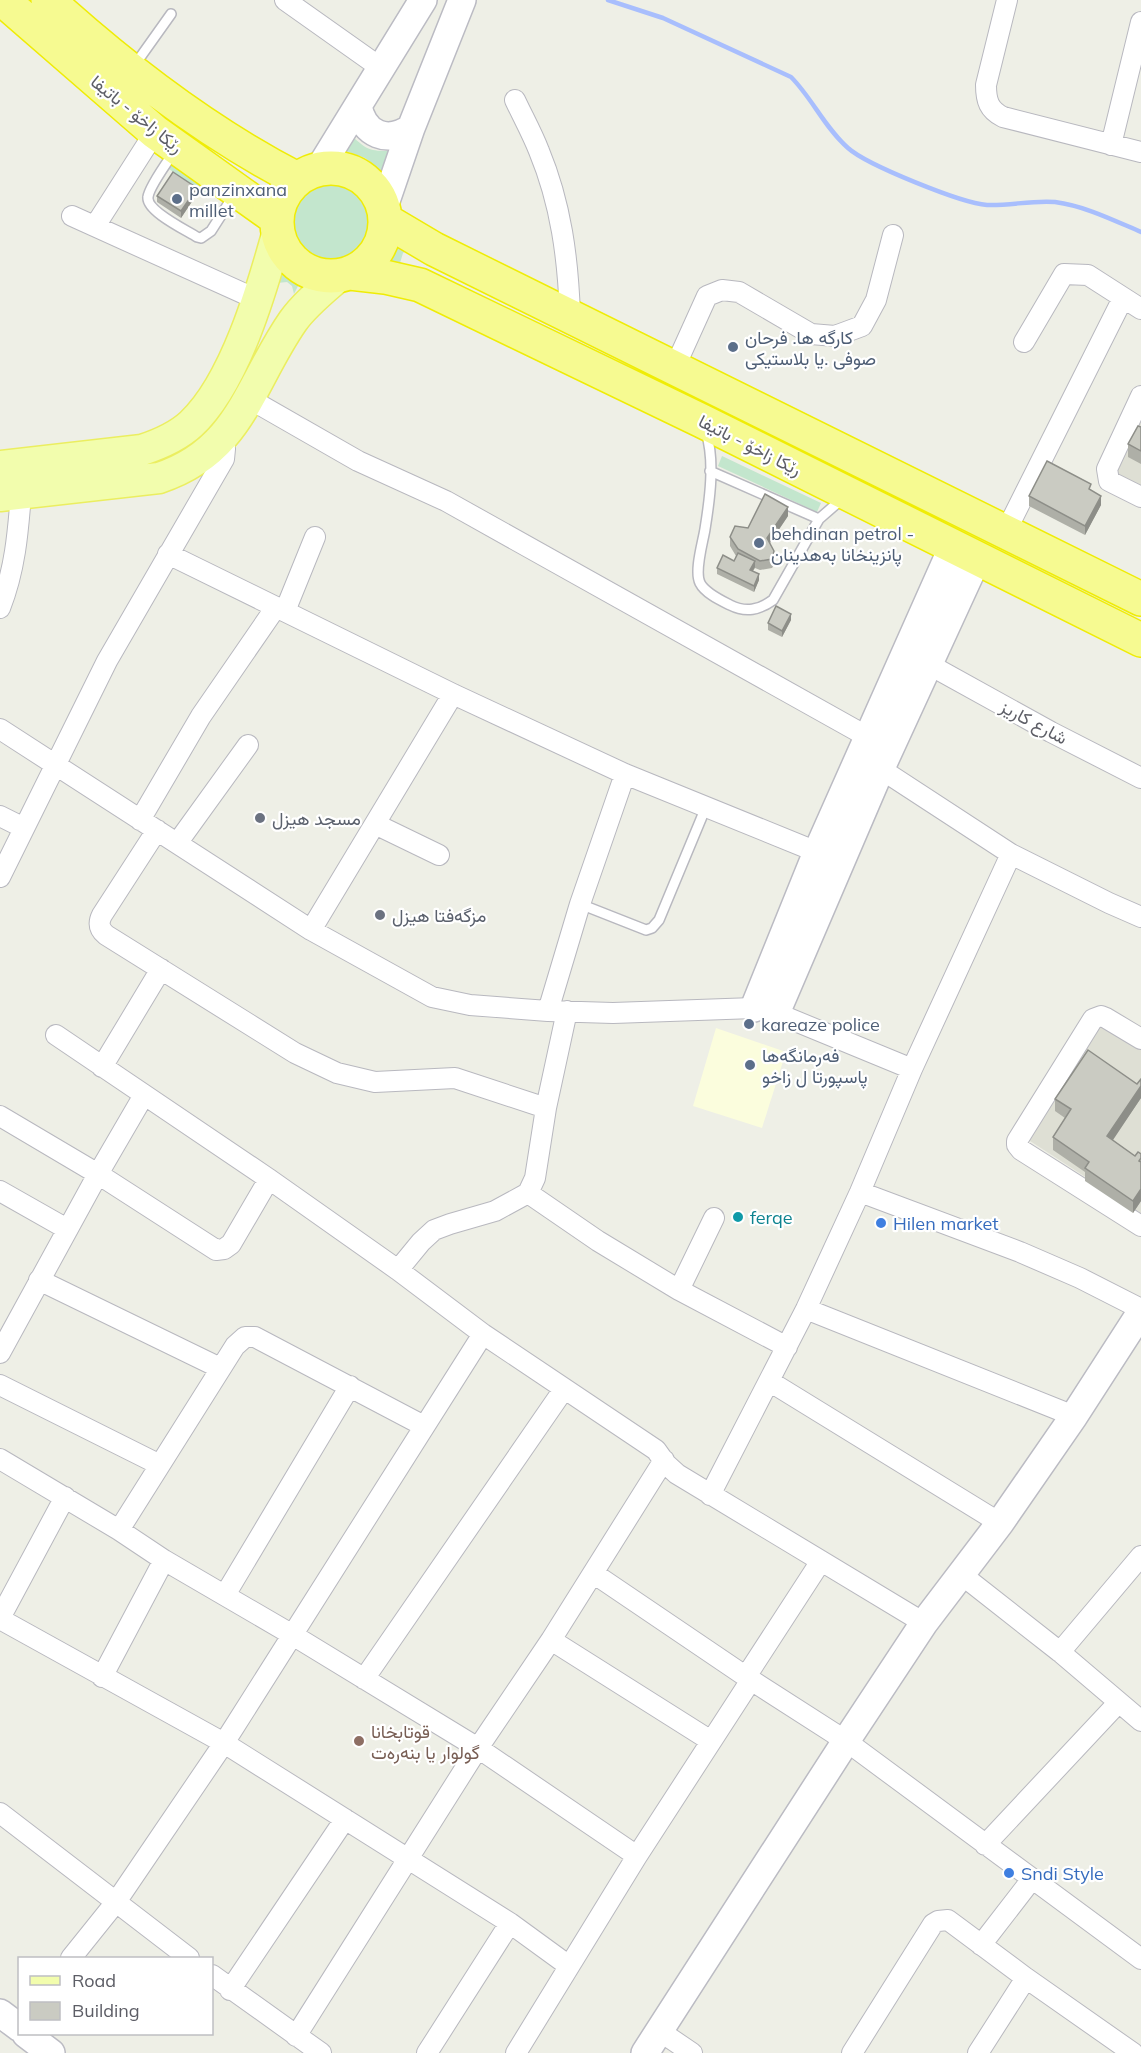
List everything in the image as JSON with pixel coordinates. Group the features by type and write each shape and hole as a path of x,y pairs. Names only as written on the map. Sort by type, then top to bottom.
{"highway":[{"name":"رێکا زاخۆ - باتیفا","path":"48,0 131,70 193,117 250,154 308,174"},
{"name":"رێکا زاخۆ - باتیفا","path":"5,11 166,139 237,190 277,225"},
{"path":"237,190 248,178 250,154"},
{"path":"336,167 352,171 366,180 377,192 385,214 384,234 376,252 362,267 345,274 322,275 306,270 293,260 283,247 277,225 283,197 308,174 336,167"},
{"name":"رێکا زاخۆ - باتیفا","path":"385,214 434,249 1141,599"},
{"path":"420,285 415,274 416,263 423,254 434,249"},
{"name":"رێکا زاخۆ - باتیفا","path":"345,274 385,277 420,285 702,421 1141,640"}],"main road":[{"path":"0,466 142,450 175,437 189,426 212,399 237,351 258,300 277,225"},
{"path":"11,495 159,478 178,472 198,461 224,437 293,321 308,303 345,274"},
{"path":"258,300 270,295 283,297 292,307 293,321"}],"street":[{"path":"285,0 381,68"},
{"path":"308,174 358,106 423,0"},
{"path":"385,214 411,128 462,0"},
{"path":"1007,0 986,86 986,98 995,113 1141,152"},
{"path":"1111,145 1141,22"},
{"path":"515,100 539,149 559,210 566,253 570,315"},
{"path":"358,106 360,116 373,132 393,136 402,134 411,128"},
{"path":"94,226 166,139"},
{"path":"72,216 258,300"},
{"path":"674,369 707,296 722,290 739,291 811,334 835,336 862,326 876,300 893,235"},
{"path":"1024,342 1064,274 1088,275 1141,309"},
{"path":"1005,533 1123,298"},
{"path":"1141,396 1107,469 1109,481 1141,497"},
{"path":"248,398 358,461 446,501 869,754 1011,854 1141,917"},
{"path":"0,877 107,661 224,459 224,437"},
{"path":"0,608 12,571 17,543 11,495"},
{"path":"140,820 201,717 280,609 315,537"},
{"path":"765,1011 817,852 869,754 965,553"},
{"path":"765,1011 869,754 928,664 965,553"},
{"path":"168,554 453,694 625,774 817,852"},
{"name":"شارع كاريز","path":"928,664 1051,732 1141,778"},
{"path":"311,930 453,694"},
{"path":"0,729 311,930 432,997 470,1005 613,1013 739,1007 765,1011 912,1069"},
{"path":"178,842 248,745"},
{"path":"398,1270 420,1242 434,1230 495,1211 528,1193 535,1178 557,1011 580,904 625,774"},
{"path":"0,816 24,828"},
{"path":"375,824 439,855"},
{"path":"157,830 99,921 102,932 295,1053 337,1073 375,1082 454,1078 546,1108"},
{"path":"710,1495 806,1309 860,1192 912,1069 1011,854"},
{"path":"102,1067 161,969"},
{"path":"1141,1039 1101,1016 1093,1019 1017,1141 1021,1150 1141,1226"},
{"path":"56,1035 269,1179 398,1270 483,1334 656,1450 677,1474 924,1623"},
{"path":"0,1353 6,1325 39,1280 144,1095"},
{"path":"0,1116 98,1173 213,1248 220,1250 231,1244 269,1179"},
{"path":"0,1191 67,1229"},
{"path":"692,2053 653,2043 924,1623 962,1575 1074,1416 1141,1310 1080,1278 1020,1252 860,1192"},
{"path":"528,1193 598,1241 679,1290 787,1347"},
{"path":"679,1290 714,1218"},
{"path":"39,1280 220,1368"},
{"path":"806,1309 1074,1416"},
{"path":"73,1957 116,1902 224,1743 483,1334"},
{"path":"119,1530 220,1368 239,1340 245,1337 255,1337 424,1426"},
{"path":"769,1381 1000,1522"},
{"path":"0,1385 160,1465"},
{"path":"225,1595 350,1386"},
{"path":"364,1679 564,1389"},
{"path":"0,1459 478,1748 637,1856"},
{"path":"296,2036 664,1460"},
{"path":"65,1497 0,1618 102,1677 224,1743 510,1923 569,1966"},
{"path":"1060,1652 1141,1556"},
{"path":"102,1677 164,1560"},
{"path":"516,2053 821,1561"},
{"path":"593,1573 846,1741 1141,1959"},
{"path":"962,1575 1060,1652 1141,1721"},
{"path":"551,1640 711,1741"},
{"path":"985,1845 1118,1702"},
{"path":"0,1813 186,1957"},
{"path":"230,1990 345,1820"},
{"path":"981,1945 1032,1879"},
{"path":"852,2053 933,1924 938,1920 948,1920 1133,2053"},
{"path":"427,2053 510,1923"},
{"path":"213,1977 321,2053"},
{"path":"978,2053 1026,1978"},
{"path":"0,2013 18,2026"},
{"path":"27,2035 51,2053"}],"lane":[{"path":"131,70 171,14"},
{"path":"166,139 148,194 148,203 154,210 197,237 205,237 237,190"},
{"path":"702,421 710,452 710,471 706,526 698,577 704,589 733,606 743,610 753,610 764,607 773,600 819,519 848,495"},
{"path":"710,471 819,519"},
{"path":"580,904 646,930 656,926 706,807"}],"shaded area":[{"path":"352,136 369,149 390,151 383,172 365,158 343,150"},
{"path":"173,163 216,192 212,198 169,169"},
{"path":"332,180 347,183 360,192 369,205 372,220 369,235 360,248 347,257 332,260 317,257 304,248 295,235 292,220 295,205 304,192 317,183"},
{"path":"400,238 411,247 403,253 400,263 385,262 397,250"},
{"path":"285,270 302,278 294,294 292,286 287,282 277,283"},
{"path":"1141,411 1141,487 1111,472"},
{"path":"722,456 821,503 817,512 718,466"},
{"path":"1102,1023 1141,1048 1141,1213 1027,1139"},
{"path":"716,1028 786,1052 762,1128 693,1106"}],"building":[{"path":"173,172 197,188 181,211 157,196"},
{"path":"1138,426 1141,427 1141,451 1128,444"},
{"path":"1047,461 1091,484 1089,489 1101,496 1085,526 1029,496"},
{"path":"765,494 788,507 767,538 774,551 772,559 760,561 738,549 730,537 735,526 748,528"},
{"path":"738,553 755,561 750,570 759,574 754,586 717,568 723,555 734,561"},
{"path":"776,606 791,614 782,631 768,623"},
{"path":"1088,1050 1137,1084 1141,1079 1141,1086 1107,1136 1135,1156 1138,1152 1141,1154 1139,1161 1141,1162 1141,1189 1133,1201 1085,1168 1089,1162 1053,1137 1071,1109 1055,1099"}],"waterway":[{"path":"608,0 663,18 791,77 832,131 848,148 893,173 974,203 1004,205 1055,202 1099,214 1141,232"}],"place":[{"name":"panzinxana millet","path":"177,199"},
{"name":"کارگه ها. فرحان صوفی .یا بلاستیکی","path":"733,347"},
{"name":"behdinan petrol - پانزینخانا بەهدینان","path":"759,543"},
{"name":"مسجد هيزل","path":"260,818"},
{"name":"مزگەفتا هیزل","path":"380,915"},
{"name":"kareaze police","path":"749,1024"},
{"name":"فەرمانگەها پاسپورتا ل زاخو","path":"750,1065"},
{"name":"ferqe","path":"738,1217"},
{"name":"Hilen market","path":"881,1223"},
{"name":"قوتابخانا گولوار یا بنەرەت","path":"359,1741"},
{"name":"Sndi Style","path":"1009,1873"}]}
